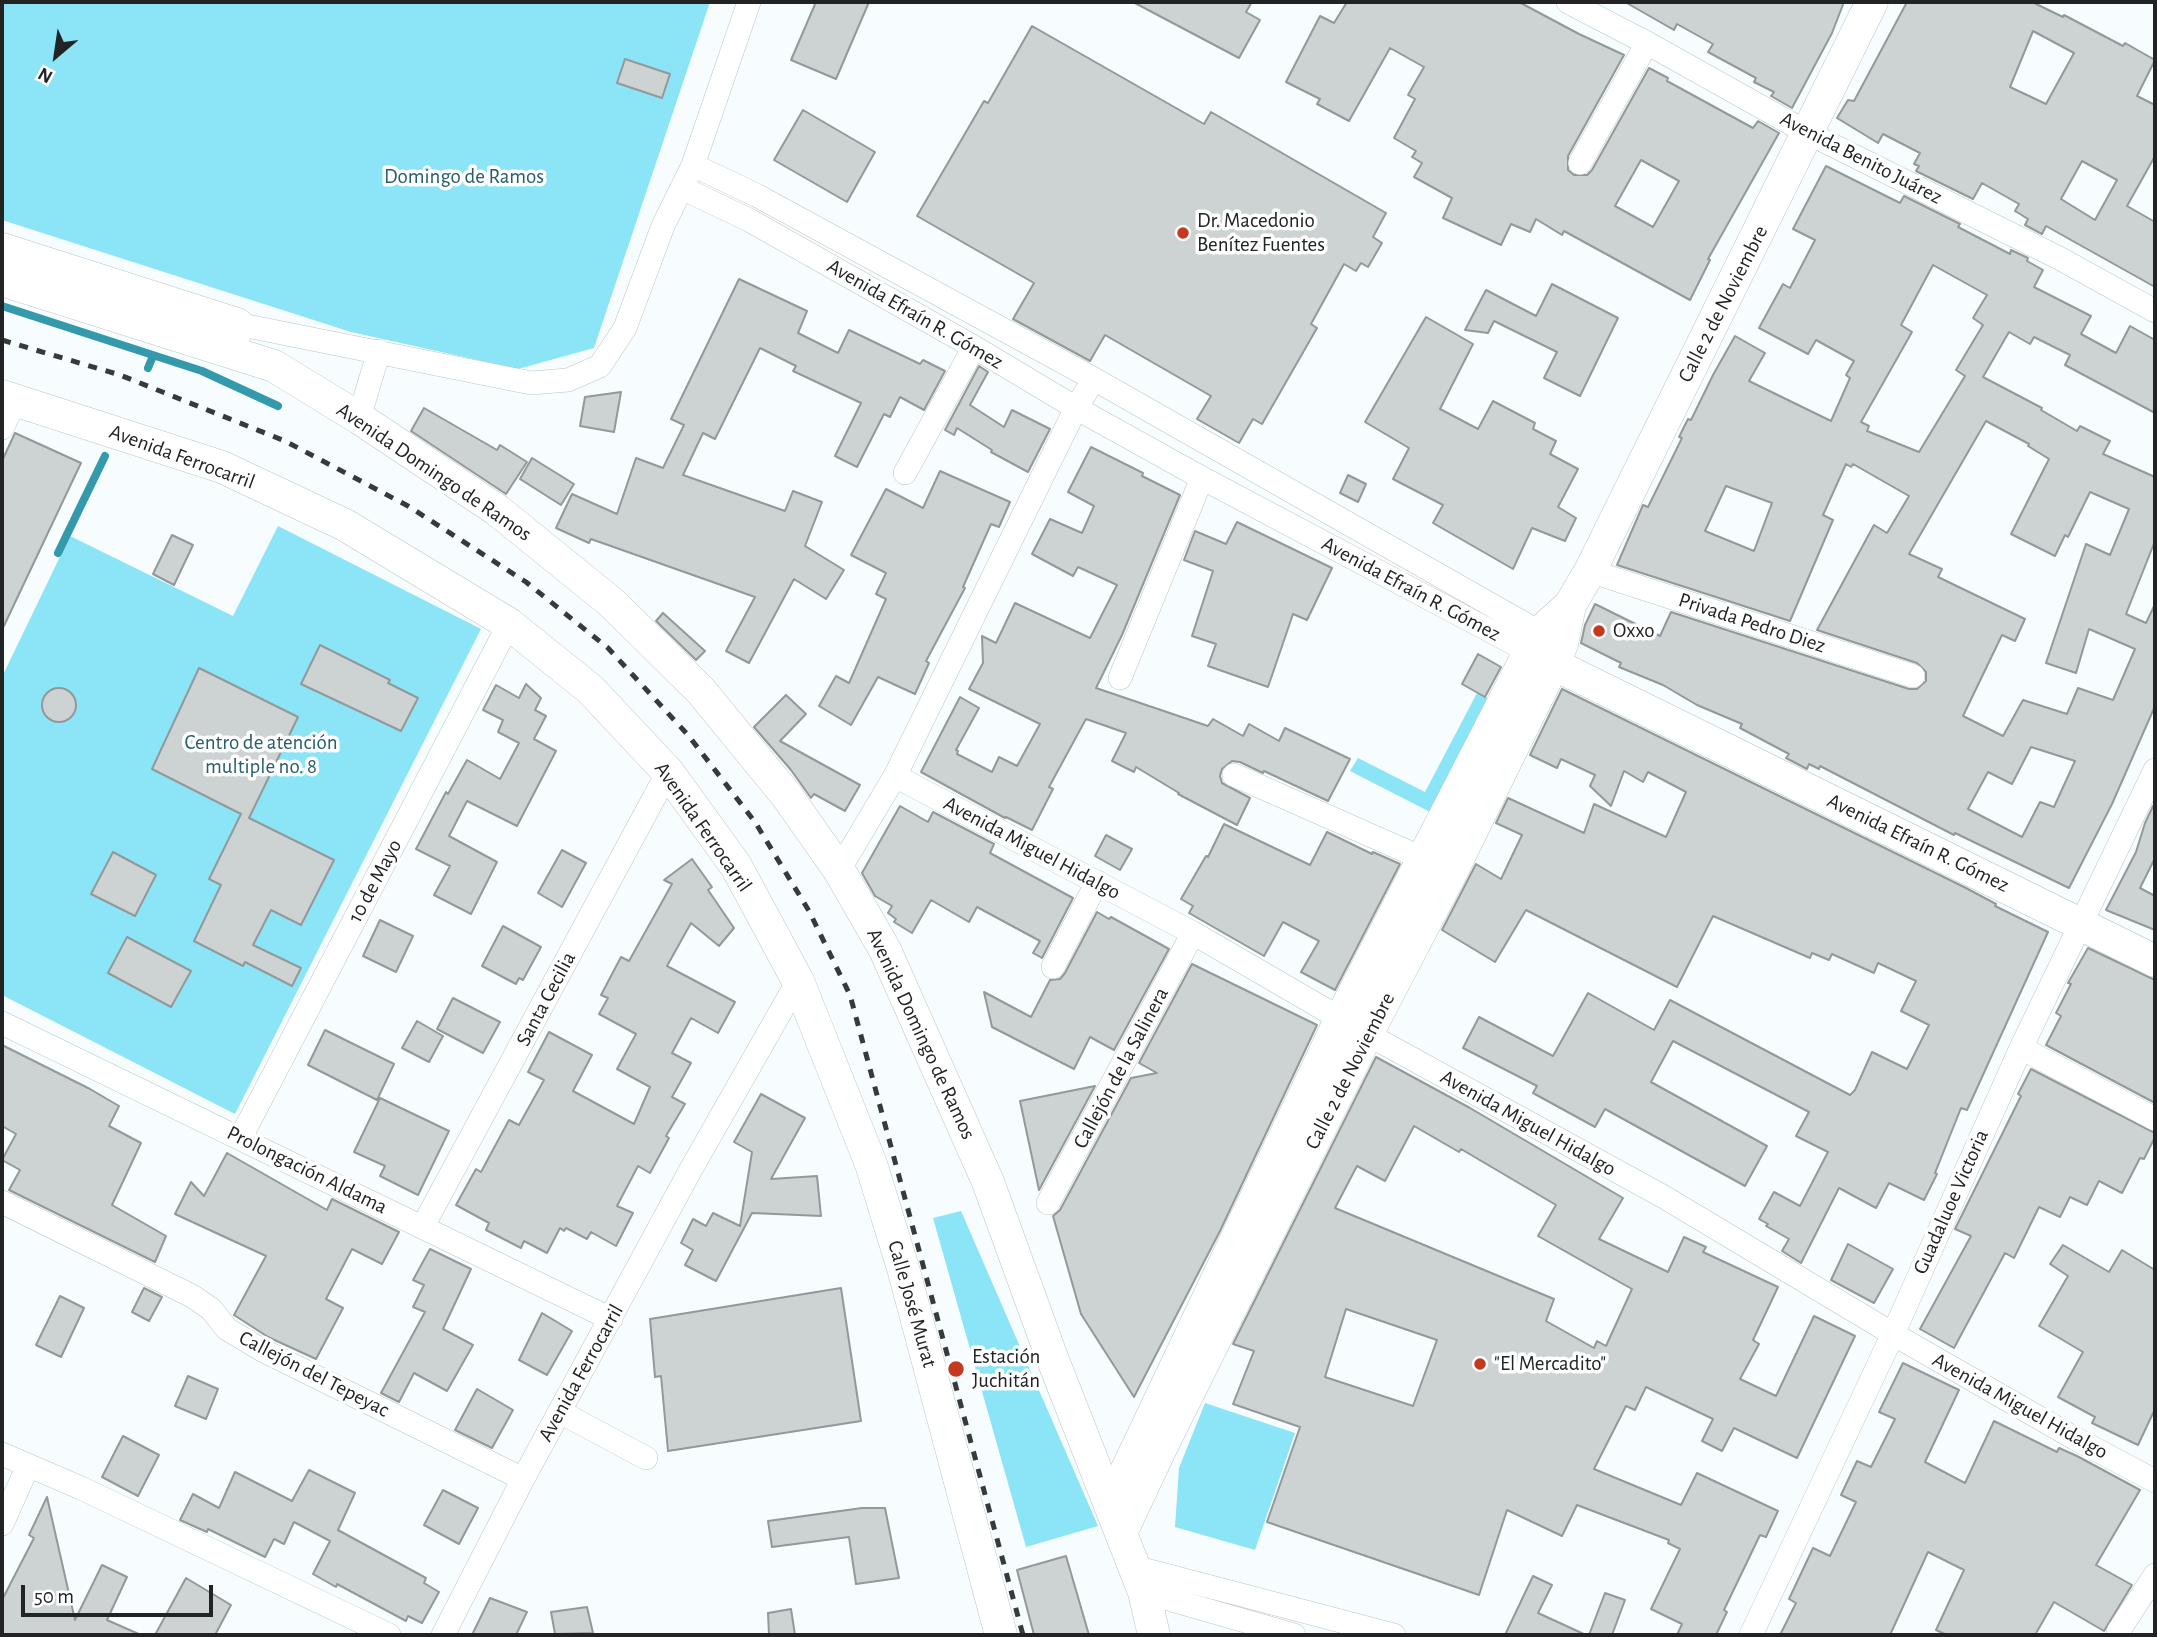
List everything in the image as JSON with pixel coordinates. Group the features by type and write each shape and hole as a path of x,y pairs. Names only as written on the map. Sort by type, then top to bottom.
{"street":[{"path":"234,338 379,351 531,383 568,380 600,366 625,328 663,226 693,165 749,2"},
{"name":"Avenida Benito Juárez","path":"1568,2 1808,133 2059,258 2155,311"},
{"name":"Calle 2 de Noviembre","path":"1122,1534 1148,1448 1340,1018 1424,859 1590,571 1872,2"},
{"path":"1580,163 1647,43"},
{"name":"Avenida Efraín R. Gómez","path":"693,165 756,194 1094,379 1546,648"},
{"name":"Avenida Efraín R. Gómez","path":"682,188 749,220 1202,478 1546,648 2155,961"},
{"name":"Avenida Domingo de Ramos","path":"2,249 234,338 497,510 612,603 701,691 787,796 839,870 885,950 977,1157 1140,1580 1154,1635"},
{"name":"Avenida Domingo de Ramos","path":"2,280 234,338"},
{"path":"905,473 974,347"},
{"path":"359,418 379,351"},
{"path":"839,870 895,776 1076,408 1094,379"},
{"path":"2,428 9,398"},
{"name":"Avenida Ferrocarril","path":"9,398 222,467 345,525 509,624 590,689 668,772 736,866 798,981 690,1171 523,1479 443,1635"},
{"path":"1120,678 1202,478"},
{"name":"Privada Pedro Diez","path":"1590,571 1913,676"},
{"name":"10 de Mayo","path":"241,1137 509,624"},
{"name":"Calle 2 de Noviembre","path":"1110,1505 1148,1448 1452,871 1546,648"},
{"name":"Guadaluoe Victoria","path":"1751,1635 1893,1334 2021,1048 2155,770"},
{"name":"Santa Cecilia","path":"423,1226 668,772"},
{"path":"1234,775 1424,859"},
{"name":"Avenida Miguel Hidalgo","path":"895,776 1193,933 1367,1034 1664,1198 2076,1440 2152,1472"},
{"path":"1053,967 1097,882"},
{"name":"Callejón de la Salinera","path":"1048,1203 1193,933"},
{"name":"Calle José Murat","path":"798,981 871,1164 903,1268 1001,1635"},
{"name":"Prolongación Aldama","path":"2,1023 611,1319"},
{"path":"2021,1048 2155,1119"},
{"name":"Callejón del Tepeyac","path":"2,1202 192,1296 211,1309 227,1329 262,1350 523,1479"},
{"path":"560,1412 646,1458"},
{"path":"1089,1450 1148,1448"},
{"path":"2,1454 389,1635"},
{"path":"2,1524 29,1466"},
{"path":"2118,1632 2155,1575"},
{"path":"1140,1580 1294,1635"},
{"path":"1140,1580 1394,1635"}],"green space":[{"name":"Domingo de Ramos","path":"2,2 710,2 594,348 518,369 351,332 2,220"},
{"name":"Centro de atención multiple no. 8","path":"278,526 481,629 235,1114 2,995 2,677 70,536 233,616"},
{"path":"1477,693 1491,700 1432,813 1350,771 1358,758 1425,792"},
{"path":"961,1211 1098,1526 1026,1547 933,1218"},
{"path":"1205,1403 1295,1433 1255,1550 1175,1527 1179,1468"}],"building":[{"path":"816,2 869,2 836,79 791,60"},
{"path":"1133,2 1252,2 1246,12 1260,20 1239,58"},
{"path":"1347,2 1519,2 1624,55 1568,156 1568,170 1574,175 1587,175 1592,170 1649,68 1668,78 1667,81 1753,128 1758,121 1779,133 1708,259 1710,260 1690,300 1564,231 1562,235 1536,219 1530,232 1511,224 1501,245 1443,218 1452,198 1414,177 1422,163 1412,157 1416,151 1394,138 1415,99 1408,95 1424,67 1390,48 1349,121 1317,104 1320,99 1286,82 1320,16 1334,23","holes":["1641,160 1679,181 1653,227 1615,206"]},
{"path":"1625,2 1844,2 1832,33 1792,108 1771,96 1774,92 1754,82 1756,78 1708,52 1713,44 1677,24 1674,30"},
{"path":"1907,2 2032,2 2063,17 2064,15 2123,46 2125,43 2155,60 2137,96 2155,105 2155,156 2127,206 2155,222 2155,287 2046,226 2042,234 2025,225 2028,219 2015,211 2019,204 1982,183 1973,199 1916,171 1919,166 1914,164 1920,153 1883,134 1878,143 1837,118 1848,100 1854,101","holes":["2033,31 2074,53 2046,104 2010,87","2082,161 2117,180 2095,220 2061,199"]},
{"name":"Dr. Macedonio Benítez Fuentes","path":"1032,26 1204,124 1211,112 1386,213 1373,237 1382,243 1368,267 1361,263 1356,271 1344,264 1311,324 1317,328 1262,424 1253,419 1239,443 1197,419 1211,396 1105,335 1090,361 1013,319 1034,283 917,216 984,101 988,103"},
{"path":"625,59 670,74 662,98 617,83"},
{"path":"803,110 875,152 847,202 774,160"},
{"path":"1826,166 1900,203 1904,196 1960,224 1958,227 2010,254 2011,250 2028,258 2027,261 2043,270 2034,287 2091,316 2081,334 2116,353 2130,326 2155,340 2155,413 2065,365 2070,355 2034,337 2030,344 2009,332 1983,377 2042,408 2041,410 2077,431 2080,426 2110,441 2103,454 2155,477 2155,541 2126,614 2146,623 2155,604 2155,706 2112,804 2069,888 1955,833 1954,835 1820,766 1819,769 1809,764 1807,769 1786,758 1789,754 1740,728 1742,724 1697,705 1663,685 1619,667 1621,663 1581,643 1585,625 1595,604 1660,636 1671,612 1909,689 1917,689 1926,681 1926,672 1917,663 1817,630 1874,525 1887,533 1909,496 1853,464 1851,467 1846,464 1823,515 1833,520 1790,621 1617,565 1643,505 1648,507 1682,438 1679,437 1688,419 1691,420 1735,336 1765,353 1749,381 1831,421 1850,378 1846,375 1854,361 1816,340 1808,354 1759,328 1783,284 1790,288 1815,240 1793,229","holes":["1933,265 1987,295 1973,318 1983,325 1956,370 1965,376 1919,452 1867,431 1869,426 1861,422 1912,332 1901,325","1986,421 2029,444 2028,446 2049,459 2011,534 2055,556 2065,535 2068,537 2090,492 2129,509 2110,555 2086,544 2046,663 2076,673 2089,629 2135,649 2113,700 2078,688 2067,714 2023,700 2003,736 1963,716 2002,635 2015,641 2025,619 1938,577 1942,569 1909,554","1726,486 1772,503 1754,551 1705,531","2031,747 2075,761 2054,807 2040,802 2022,837 1968,809 1988,772 2012,784"]},
{"path":"739,279 807,311 798,333 838,353 849,330 920,364 923,360 945,371 924,410 900,397 890,417 884,414 857,467 835,456 861,403 793,371 796,366 760,348 715,439 703,433 683,475 785,511 793,491 822,502 805,546 844,570 826,599 794,579 749,663 726,651 755,597 591,539 589,543 556,528 572,494 617,514 636,458 663,468 684,425 671,419"},
{"path":"1552,284 1618,318 1580,396 1544,378 1557,352 1494,321 1488,333 1465,330 1486,290 1536,316"},
{"path":"1426,317 1473,344 1440,409 1478,429 1493,401 1535,423 1533,429 1556,441 1550,454 1578,469 1558,507 1576,518 1565,541 1532,528 1513,569 1433,523 1443,505 1393,479 1409,448 1365,422"},
{"path":"979,366 988,372 970,405 1004,427 1012,410 1050,429 1028,472 991,452 992,450 957,428 954,435 945,430"},
{"path":"621,392 614,432 580,426 585,397"},
{"path":"424,408 497,450 500,445 527,462 506,494 411,431"},
{"path":"15,433 81,463 2,630 2,461"},
{"path":"1091,447 1180,495 1122,635 1096,688 1208,726 1213,719 1243,736 1249,724 1279,741 1285,728 1350,759 1328,801 1264,771 1263,773 1232,761 1222,769 1222,783 1250,798 1237,825 1178,794 1136,767 1134,772 1112,761 1126,733 1086,719 1049,787 1053,789 1032,830 921,772 960,697 979,708 956,750 957,754 992,772 999,757 1017,766 1040,724 969,689 983,663 982,636 996,643 1015,603 1090,638 1117,585 1078,567 1073,576 1032,554 1050,519 1082,533 1094,506 1068,492"},
{"path":"532,458 574,484 561,505 520,479"},
{"path":"940,471 1010,502 999,527 991,524 963,587 965,588 926,661 929,663 915,694 878,677 851,725 819,706 836,676 849,683 886,599 876,594 886,573 851,555 886,489 923,508"},
{"path":"1348,475 1366,484 1358,502 1340,493"},
{"path":"1237,522 1332,568 1307,620 1293,614 1268,687 1208,666 1216,644 1192,636 1213,571 1184,560 1195,531 1226,544"},
{"path":"172,535 193,545 174,585 153,574"},
{"path":"663,613 705,651 696,660 656,621"},
{"path":"320,645 390,680 388,683 418,698 401,731 301,684"},
{"path":"1478,654 1501,667 1485,697 1462,684"},
{"path":"199,668 298,717 249,818 334,860 301,925 271,910 253,945 301,968 292,986 245,962 243,966 194,941 221,885 209,879 241,814 152,769"},
{"path":"526,684 541,698 535,710 546,716 534,739 556,751 517,826 467,801 449,836 497,862 471,914 434,895 450,866 416,849 446,792 448,794 467,760 500,779 519,743 498,732 503,720 483,710 496,685 519,698"},
{"path":"59,688 71,693 76,705 71,717 59,722 47,717 42,705 47,693"},
{"path":"1562,689 1966,888 1996,904 1995,906 2048,932 1967,1110 1961,1108 1935,1173 1937,1174 1924,1200 1889,1183 1876,1208 1839,1188 1801,1263 1782,1251 1789,1239 1759,1219 1774,1192 1800,1206 1828,1152 1796,1136 1809,1112 1673,1041 1651,1082 1767,1146 1745,1186 1605,1109 1595,1127 1533,1093 1537,1086 1463,1048 1479,1017 1553,1056 1588,993 1654,1030 1670,1000 1850,1095 1855,1090 1872,1052 1907,1069 1929,1025 1901,1011 1916,981 1878,963 1874,973 1832,954 1829,960 1812,953 1810,958 1713,916 1677,987 1526,910 1495,962 1442,930 1476,864 1501,879 1522,835 1496,823 1508,798 1584,833 1594,804 1666,837 1686,792 1648,772 1643,782 1624,771 1611,806 1590,786 1595,775 1561,759 1557,768 1530,755"},
{"path":"786,695 806,714 780,741 860,785 845,811 814,794 811,798 754,727"},
{"path":"900,806 928,822 933,812 994,844 990,853 1073,898 1042,958 1033,953 1040,941 977,907 969,922 931,900 912,933 894,922 896,919 888,913 892,906 875,896 862,873"},
{"path":"2153,806 2155,858 2140,888 2155,896 2155,930 2106,910 2136,852"},
{"path":"1224,824 1310,865 1327,832 1400,864 1335,990 1301,972 1319,941 1283,922 1264,956 1189,913 1193,906 1181,899 1206,856 1208,857"},
{"path":"1106,835 1132,849 1120,870 1095,856"},
{"path":"562,850 586,863 562,907 538,893"},
{"path":"113,852 156,875 135,916 91,894"},
{"path":"692,859 712,887 708,890 734,928 719,946 691,923 667,966 735,1002 718,1033 691,1018 672,1053 691,1063 672,1097 685,1104 666,1136 669,1138 650,1173 638,1166 617,1206 633,1213 616,1246 591,1232 587,1239 566,1228 564,1231 560,1228 547,1253 524,1241 521,1248 486,1230 489,1223 456,1205 476,1169 481,1172 509,1120 519,1125 544,1080 528,1072 549,1032 592,1055 573,1091 634,1124 650,1087 617,1069 636,1034 599,1014 608,998 601,995 621,957 629,961 672,884 664,880"},
{"path":"1097,912 1169,949 1114,1050 1090,1037 1074,1069 992,1027 984,992 1031,1017 1050,980 1060,979 1065,973"},
{"path":"380,920 413,936 396,972 363,956"},
{"path":"503,926 541,947 523,980 519,978 516,984 482,966"},
{"path":"127,937 191,971 171,1007 108,973"},
{"path":"2088,948 2155,980 2155,1103 2046,1045 2061,1016 2056,1013 2071,984 2068,983"},
{"path":"1192,964 1317,1025 1220,1231 1134,1397 1081,1314 1053,1216 1060,1210 1131,1078 1157,1073 1139,1063"},
{"path":"453,998 500,1022 483,1053 437,1029"},
{"path":"417,1021 443,1036 429,1062 402,1048"},
{"path":"325,1030 394,1064 377,1100 308,1065"},
{"path":"2,1045 119,1106 109,1126 141,1143 112,1205 166,1236 155,1262 9,1190 20,1170 2,1160 16,1134 2,1126"},
{"path":"1376,1057 1470,1108 1623,1198 1599,1239 1668,1272 1684,1237 1706,1247 1703,1252 1778,1287 1753,1340 1759,1344 1740,1379 1776,1396 1814,1316 1855,1336 1797,1458 1734,1428 1722,1451 1702,1441 1713,1419 1646,1387 1635,1410 1626,1406 1594,1469 1681,1505 1697,1473 1778,1511 1766,1537 1760,1535 1724,1610 1727,1612 1716,1635 1677,1635 1682,1624 1651,1609 1680,1549 1668,1543 1669,1540 1577,1505 1562,1536 1507,1510 1479,1595 1267,1522 1300,1427 1233,1404 1254,1351 1233,1344","holes":["1414,1126 1459,1152 1461,1149 1556,1205 1538,1236 1632,1289 1606,1346 1597,1341 1594,1348 1546,1321 1554,1299 1335,1208 1357,1166 1385,1181","1346,1309 1437,1340 1413,1406 1325,1377"]},
{"path":"2031,1069 2155,1133 2155,1137 2144,1159 2140,1158 2122,1193 2099,1181 2087,1205 2070,1197 2060,1217 2039,1207 2014,1258 2005,1253 1954,1348 1920,1329 1971,1236 1955,1229 2021,1096 2018,1094"},
{"path":"1095,1086 1039,1190 1020,1101"},
{"path":"761,1094 805,1118 771,1179 817,1176 821,1216 752,1213 716,1281 685,1265 693,1250 681,1243 693,1219 706,1226 713,1213 740,1226 752,1152 734,1142"},
{"path":"380,1098 449,1131 418,1195 380,1176 385,1166 354,1152"},
{"path":"227,1153 327,1210 332,1199 399,1232 382,1264 352,1249 326,1299 343,1308 316,1359 268,1337 234,1315 266,1256 175,1214 191,1182 204,1196"},
{"path":"1848,1244 1893,1269 1874,1303 1831,1280"},
{"path":"2063,1245 2109,1272 2122,1250 2155,1270 2155,1409 2138,1445 2092,1423 2095,1417 2058,1397 2083,1352 2039,1326 2068,1276 2050,1264"},
{"path":"430,1249 471,1269 443,1329 473,1345 447,1391 414,1373 399,1402 381,1393 425,1312 413,1307 424,1285 413,1280"},
{"path":"144,1288 162,1297 149,1321 132,1312"},
{"path":"841,1288 861,1421 668,1451 661,1376 655,1377 650,1319"},
{"path":"60,1296 84,1308 61,1357 36,1345"},
{"path":"542,1313 572,1331 547,1375 519,1360"},
{"path":"1903,1363 1959,1390 1925,1462 1965,1483 1994,1421 2057,1452 2059,1448 2077,1456 2140,1490 2096,1565 2132,1585 2104,1631 2054,1602 2035,1635 1947,1635 1936,1630 1964,1570 1928,1552 1890,1635 1780,1635 1796,1603 1789,1599 1813,1548 1830,1556 1856,1502 1841,1495 1857,1461 1871,1467 1895,1419 1879,1412"},
{"path":"188,1376 218,1389 206,1419 175,1406"},
{"path":"477,1389 513,1410 492,1448 455,1430"},
{"path":"123,1436 159,1455 138,1496 102,1477"},
{"path":"309,1470 355,1493 338,1530 426,1578 424,1583 439,1592 422,1623 408,1616 406,1621 313,1574 330,1541 294,1522 284,1544 274,1539 265,1557 208,1529 207,1532 180,1520 193,1494 219,1508 235,1472 292,1501"},
{"path":"443,1490 478,1508 459,1544 424,1525"},
{"path":"47,1497 75,1620 102,1565 127,1577 107,1620 141,1635 2,1635 2,1600 34,1538 29,1535"},
{"path":"862,1508 885,1508 899,1578 856,1584 849,1537 772,1547 768,1521"},
{"path":"1066,1556 1089,1635 1034,1635 1017,1570"},
{"path":"1533,1576 1552,1585 1538,1613 1586,1635 1505,1635"},
{"path":"186,1578 231,1605 215,1635 155,1635"},
{"path":"1605,1593 1625,1600 1612,1635 1589,1635"},
{"path":"490,1598 527,1612 516,1635 472,1635"},
{"path":"587,1607 593,1633 555,1634 551,1612"},
{"path":"791,1609 795,1635 769,1635 768,1613"}],"waterway":[{"path":"2,306 202,371 278,406"},
{"path":"148,368 153,356"},
{"path":"58,553 105,456"}],"railway":[{"path":"2,340 120,375 285,441 408,506 526,582 608,648 688,735 755,822 809,911 850,995 1023,1635"}],"place":[{"name":"Dr. Macedonio Benítez Fuentes","path":"1183,233"},
{"name":"Oxxo","path":"1599,631"},
{"name":"\"El Mercadito\"","path":"1480,1364"},
{"name":"Estación Juchitán","path":"956,1369"}]}
